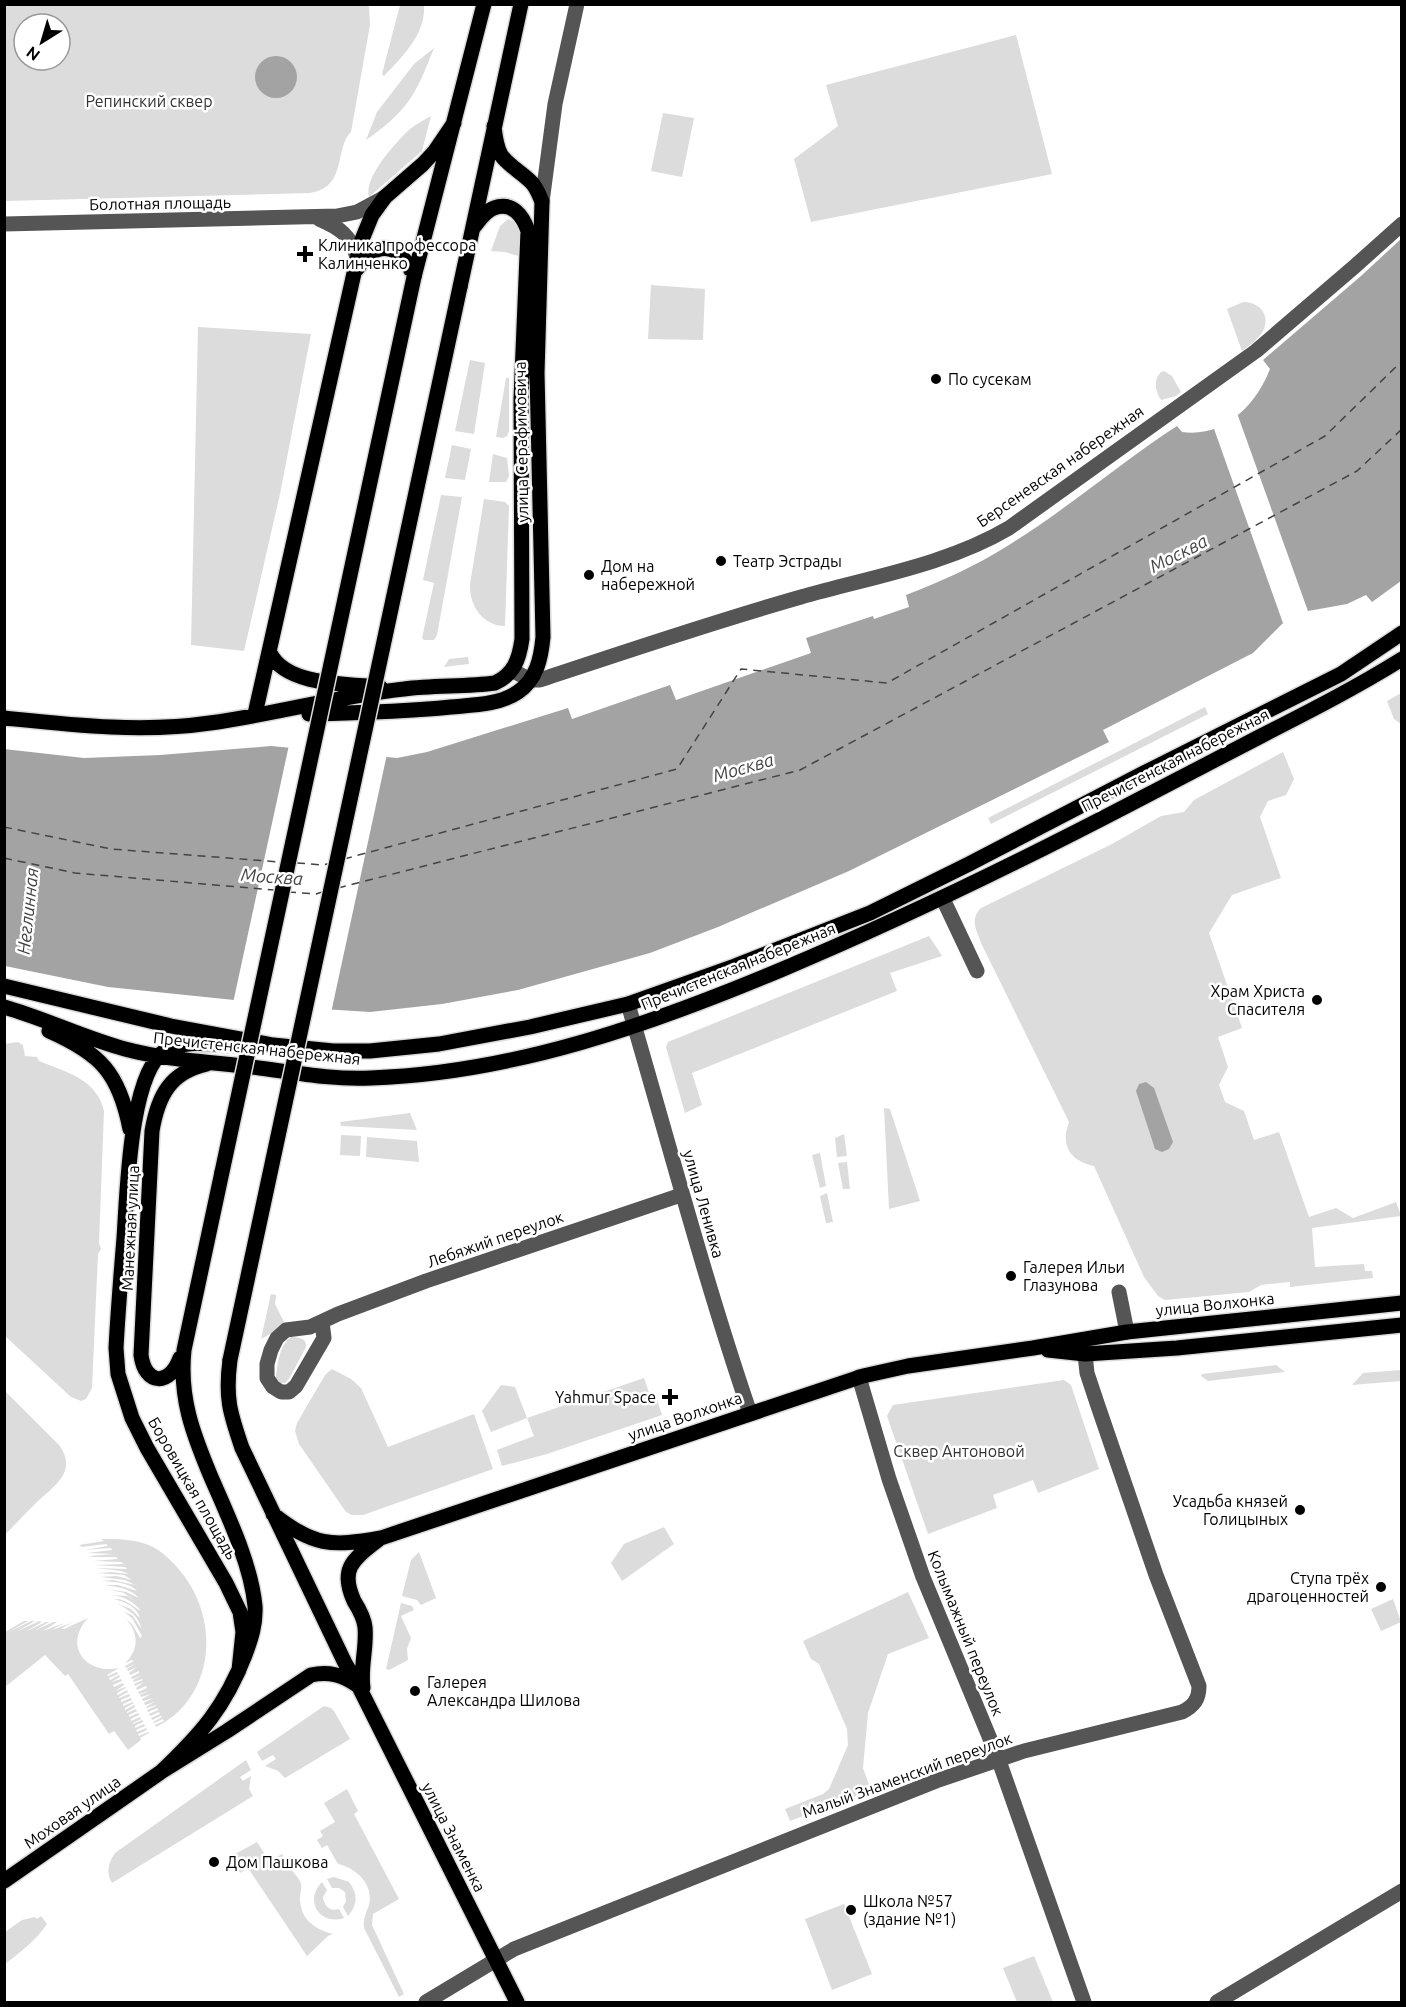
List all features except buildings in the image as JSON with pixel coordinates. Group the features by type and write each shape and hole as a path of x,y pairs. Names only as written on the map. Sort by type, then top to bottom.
{"main road":[{"path":"184,1350 414,277 484,4"},
{"path":"362,1693 345,1663 242,1448 230,1413 227,1385 230,1360 521,4"},
{"path":"255,714 352,276 366,227 385,197 435,151 454,123"},
{"path":"494,126 496,144 501,154 536,188 542,202"},
{"name":"улица Серафимовича","path":"531,680 541,658 543,637 537,363 542,202"},
{"name":"улица Серафимовича","path":"473,228 485,213 493,208 510,208 519,212 525,219 528,231 521,377 522,639 520,653 513,671"},
{"path":"352,276 371,252 390,249 401,254 408,261 414,277"},
{"name":"Пречистенская набережная","path":"4,986 141,1020 273,1045 333,1051 370,1051 439,1044 530,1027 628,1004 735,966 870,912 969,864 1341,674 1401,633"},
{"path":"270,653 280,667 297,676 404,689"},
{"name":"Пречистенская набережная","path":"4,1007 33,1015 126,1049 159,1056 330,1077 416,1076 490,1065 537,1054 635,1027 744,986 879,929 943,899 1307,713 1349,691 1401,659"},
{"path":"4,718 123,728 210,724 255,714 404,689 495,683 513,671"},
{"path":"255,714 396,712 487,703 517,693 531,680"},
{"name":"Манежная улица","path":"4,1012 61,1036 102,1064 114,1080 123,1098 131,1146"},
{"path":"159,1056 178,1046 197,1044 273,1045"},
{"name":"Манежная улица","path":"117,1323 134,1124 150,1068 159,1056"},
{"name":"Манежная улица","path":"184,1350 176,1369 165,1379 158,1379 145,1372 141,1355 152,1131 159,1104 179,1074 216,1063"},
{"name":"улица Волхонка","path":"273,1514 301,1534 315,1540 330,1543 355,1543 381,1538 859,1377 908,1366 1127,1332 1401,1303"},
{"name":"Боровицкая площадь","path":"117,1323 118,1374 132,1418 147,1448 226,1583 240,1612 243,1632 239,1670"},
{"name":"улица Волхонка","path":"1033,1348 1085,1354 1187,1347 1401,1325"},
{"name":"Боровицкая площадь","path":"161,1772 191,1744 231,1690 252,1636 254,1623 252,1590 229,1520 197,1444 186,1410 182,1375 184,1350"},
{"path":"362,1693 365,1626 347,1577 353,1561 381,1538"},
{"path":"161,1772 311,1675 323,1672 336,1674 362,1693"},
{"name":"улица Знаменка","path":"362,1693 517,2002"},
{"name":"Моховая улица","path":"4,1881 161,1772"}],"street":[{"path":"542,202 555,104 577,4"},
{"name":"Болотная площадь","path":"4,224 316,217 357,212 385,197"},
{"path":"316,217 344,233 352,243 357,257"},
{"name":"Берсеневская набережная","path":"531,680 540,680 733,617 885,576 970,548 1009,528 1256,351 1401,224"},
{"path":"521,517 525,526 532,528 538,524 540,519"},
{"path":"513,671 531,680"},
{"path":"943,899 977,971"},
{"name":"улица Ленивка","path":"628,1004 681,1195 750,1413"},
{"name":"Лебяжий переулок","path":"322,1322 324,1338 296,1386 289,1392 280,1392 273,1388 267,1378 267,1365 277,1338 286,1330 310,1327 322,1322 426,1281 681,1195"},
{"path":"1119,1292 1127,1332"},
{"name":"Малый Знаменский переулок","path":"426,2002 514,1949 936,1780 998,1758 1182,1712 1190,1708 1199,1694 1199,1686 1156,1575 1087,1373 1085,1354"},
{"name":"Колымажный переулок","path":"859,1377 889,1479 923,1577 998,1758 1084,2002"},
{"path":"1217,2002 1401,1891"}],"green space":[{"name":"Репинский сквер","path":"4,5 369,5 370,25 351,132 346,139 335,175 330,183 310,193 5,201"},
{"path":"400,5 424,5 424,16 412,44 384,76 382,74"},
{"path":"1016,35 1052,174 811,222 794,159 838,126 826,85"},
{"path":"434,48 422,78 409,100 392,120 366,140 377,112 414,64"},
{"path":"663,113 694,118 682,177 651,171"},
{"path":"431,116 422,151 369,197 368,189 371,180 389,151 410,129"},
{"path":"508,219 513,221 519,229 518,256 491,251 500,226"},
{"path":"651,285 705,289 703,340 648,339"},
{"path":"1243,302 1254,304 1262,310 1266,319 1261,334 1242,351 1227,309"},
{"path":"198,327 311,334 280,494 244,651 191,645"},
{"path":"470,360 485,363 474,434 455,431"},
{"path":"1164,371 1172,376 1181,392 1176,396 1161,400 1157,393 1156,382 1158,375"},
{"path":"506,378 509,378 509,431 503,438 496,437"},
{"path":"452,445 471,449 465,480 445,478"},
{"path":"493,454 507,458 509,476 506,482 489,482"},
{"path":"441,495 462,497 437,635 434,640 424,640 422,638 434,583 423,580"},
{"path":"484,499 505,502 509,506 505,626 497,625 484,618 475,606 470,592"},
{"path":"468,657 469,664 444,667 449,659"},
{"path":"1401,693 1401,724 1394,719 1387,701"},
{"path":"1205,707 1208,714 991,824 988,818"},
{"path":"1283,752 1294,779 1286,795 1268,801 1260,817 1281,878 1232,895 1209,933 1242,1028 1218,1037 1228,1067 1219,1085 1225,1102 1244,1111 1254,1140 1279,1132 1309,1217 1336,1208 1353,1218 1396,1202 1401,1216 1312,1228 1315,1267 1364,1264 1365,1271 1372,1271 1373,1278 1290,1287 1290,1282 1261,1285 1249,1292 1165,1300 1158,1296 1144,1277 1094,1166 1079,1160 1069,1151 1066,1138 1069,1122 982,945 975,926 975,917 981,908 1112,844 1161,816 1184,812 1194,800"},
{"path":"929,936 942,956 890,973 897,991 692,1073 702,1105 685,1113 666,1047 668,1042"},
{"path":"18,1042 23,1045 25,1056 37,1057 39,1061 70,1073 87,1084 95,1091 104,1111 99,1243 101,1249 98,1254 92,1388 86,1399 81,1401 71,1397 5,1336 4,1044"},
{"path":"884,1108 890,1109 920,1201 889,1209"},
{"path":"410,1113 417,1130 341,1126 340,1122"},
{"path":"844,1134 847,1156 837,1157 835,1138"},
{"path":"341,1135 361,1136 360,1156 340,1155"},
{"path":"367,1137 417,1141 419,1162 366,1157"},
{"path":"820,1153 826,1186 820,1188 812,1155"},
{"path":"847,1162 850,1189 843,1189 838,1163"},
{"path":"827,1193 833,1222 826,1223 820,1196"},
{"path":"271,1294 276,1295 275,1304 284,1322 279,1329 261,1339"},
{"path":"291,1337 304,1340 306,1347 289,1379 285,1383 279,1383 276,1379 279,1356"},
{"path":"1276,1365 1285,1372 1208,1381 1201,1376 1202,1374"},
{"path":"332,1369 351,1379 361,1388 388,1447 474,1414 493,1469 363,1515 352,1515 346,1512 299,1444 295,1431 297,1423 325,1375"},
{"path":"1401,1370 1401,1381 1352,1385 1363,1373"},
{"path":"644,1378 651,1398 656,1397 662,1415 547,1454 502,1466 497,1450 534,1436 527,1418"},
{"name":"Сквер Антоновой","path":"1064,1380 1071,1385 1099,1469 1038,1493 1033,1480 993,1495 997,1508 928,1534 887,1416 893,1405"},
{"path":"501,1385 515,1387 527,1418 491,1432 482,1411"},
{"path":"4,1390 59,1445 66,1462 62,1477 57,1483 5,1535"},
{"path":"664,1527 674,1544 622,1581 611,1563 624,1544"},
{"path":"101,1539 139,1542 161,1552 185,1577 196,1596 203,1617 206,1638 205,1660 199,1680 190,1698 175,1714 156,1727 155,1725 164,1721 163,1719 153,1722 162,1717 152,1720 151,1718 160,1714 159,1712 150,1716 149,1714 158,1708 148,1712 147,1710 156,1705 147,1708 154,1702 145,1705 144,1703 153,1698 143,1701 142,1699 151,1694 141,1697 140,1695 149,1691 139,1694 138,1692 147,1688 146,1686 137,1690 136,1688 144,1682 135,1686 134,1684 143,1680 134,1682 133,1680 141,1676 132,1679 131,1677 139,1671 130,1675 129,1673 137,1667 128,1671 127,1669 135,1664 126,1668 125,1666 134,1661 125,1663 133,1653 136,1641 133,1630 126,1619 132,1624 140,1638 142,1636 132,1618 124,1612 132,1615 141,1628 140,1624 132,1613 116,1603 131,1609 140,1618 133,1608 114,1599 125,1601 141,1611 128,1600 111,1595 127,1596 139,1604 124,1593 108,1589 126,1592 139,1598 127,1590 104,1585 118,1585 137,1591 126,1584 102,1581 113,1580 135,1585 125,1580 100,1577 116,1576 132,1580 124,1575 98,1573 129,1574 96,1568 127,1569 125,1567 95,1565 124,1564 121,1562 93,1561 118,1559 116,1557 89,1556 114,1554 87,1553 112,1550 111,1548 84,1550 108,1546 106,1544 82,1547 79,1545 104,1541"},
{"path":"419,1552 436,1598 421,1605 417,1600 402,1596 411,1560"},
{"path":"908,1592 929,1638 888,1654 868,1713 863,1768 871,1790 790,1821 785,1809 823,1794 829,1789 848,1745 847,1729 819,1664 811,1659 803,1641"},
{"path":"1393,1599 1401,1622 1381,1631 1371,1609"},
{"path":"401,1603 412,1606 414,1610 401,1616 411,1638 407,1649 408,1660 389,1670 386,1669"},
{"path":"88,1618 78,1638 81,1656 96,1667 119,1668 107,1675 117,1672 118,1674 109,1678 110,1680 119,1675 120,1677 111,1682 121,1679 122,1681 113,1685 114,1687 123,1683 124,1685 115,1691 126,1688 117,1693 118,1695 127,1690 128,1692 119,1698 129,1694 130,1696 121,1702 131,1698 132,1700 123,1706 134,1703 125,1710 134,1705 135,1707 127,1713 136,1709 137,1711 129,1717 138,1713 139,1715 131,1721 140,1717 141,1719 133,1724 142,1720 143,1722 135,1728 144,1724 145,1726 136,1730 137,1732 146,1728 147,1730 138,1734 139,1736 149,1733 128,1750 114,1731 109,1734 68,1674 65,1676 45,1655 5,1687 5,1632 24,1621 28,1621 7,1633 31,1621 35,1621 16,1632 39,1621 42,1622 25,1632 46,1622 49,1622 34,1631 53,1622 57,1622 43,1631 64,1623 52,1630 71,1623 61,1629 64,1629"},
{"path":"324,1706 334,1711 350,1739 285,1778 278,1771 265,1766 276,1759 273,1755 262,1761 257,1752"},
{"path":"246,1760 251,1770 240,1777 243,1781 251,1776 249,1789 253,1796 112,1883 109,1868 115,1853"},
{"path":"347,1789 358,1811 354,1814 399,1899 373,1914 372,1925 404,1994 399,1997 364,1928 370,1897 366,1884 357,1873 338,1864 327,1845 322,1848 317,1840 323,1836 320,1831 335,1822 324,1803"},
{"path":"257,1842 269,1861 282,1854 285,1859 291,1856 296,1864 290,1868 301,1884 302,1912 314,1926 333,1934 307,1956 248,1868 240,1873 230,1857"},
{"path":"334,1877 349,1882 354,1891 356,1899 348,1916 343,1907 346,1901 345,1892 339,1888 332,1888 327,1879"},
{"path":"322,1882 327,1890 323,1897 326,1906 333,1910 339,1909 344,1918 327,1918 317,1910 314,1896"},
{"path":"844,1904 872,1974 832,1990 805,1919"},
{"path":"41,1916 47,1924 43,1930 5,1964 5,1932 22,1920 35,1917 37,1919"},
{"path":"1034,1956 1053,2002 1017,2002 1003,1968"}],"water":[{"path":"276,56 291,62 297,77 291,92 276,98 261,92 255,77 261,62"},
{"path":"1401,239 1401,581 1372,602 1366,595 1347,604 1308,611 1282,624 1253,653 1103,730 1109,742 849,871 718,927 650,953 518,990 442,1004 370,1012 108,987 5,966 4,749 84,758 160,755 271,746 397,758 427,752 568,708 572,719 670,685 676,700 811,653 806,638 909,607 906,595 959,573 1009,545 1177,426 1182,432 1197,432 1212,430 1225,424 1247,406 1264,382 1270,369 1263,360"},
{"path":"1146,1082 1154,1088 1173,1142 1169,1149 1162,1152 1155,1149 1136,1091 1139,1084"}],"pier":[{"path":"1237,413 1309,614 1284,626 1213,426"},
{"path":"289,745 387,754 331,1013 233,1003"}],"ferry route":[{"path":"344,859 677,769 741,669 887,683 1325,436 1402,361"},
{"path":"338,888 800,770 1357,471 1402,429"},
{"path":"4,827 111,849 280,862"},
{"path":"4,858 75,873 274,890"},
{"path":"297,863 323,865 331,863"},
{"path":"288,892 316,894 322,892"}],"place":[{"name":"Клиника профессора Калинченко","path":"305,254"},
{"name":"По сусекам","path":"936,379"},
{"name":"Театр Эстрады","path":"721,561"},
{"name":"Дом на набережной","path":"589,575"},
{"name":"Храм Христа Спасителя","path":"1317,1000"},
{"name":"Галерея Ильи Глазунова","path":"1011,1276"},
{"name":"Yahmur Space","path":"670,1397"},
{"name":"Усадьба князей Голицыных","path":"1300,1510"},
{"name":"Ступа трёх драгоценностей","path":"1381,1587"},
{"name":"Галерея Александра Шилова","path":"415,1691"},
{"name":"Дом Пашкова","path":"214,1862"},
{"name":"Школа №57 (здание №1)","path":"851,1910"}],"water label":[{"name":"Москва","path":"1178,553"},
{"name":"Москва","path":"743,767"},
{"name":"Москва","path":"272,876"},
{"name":"Неглинная","path":"27,911"}]}
